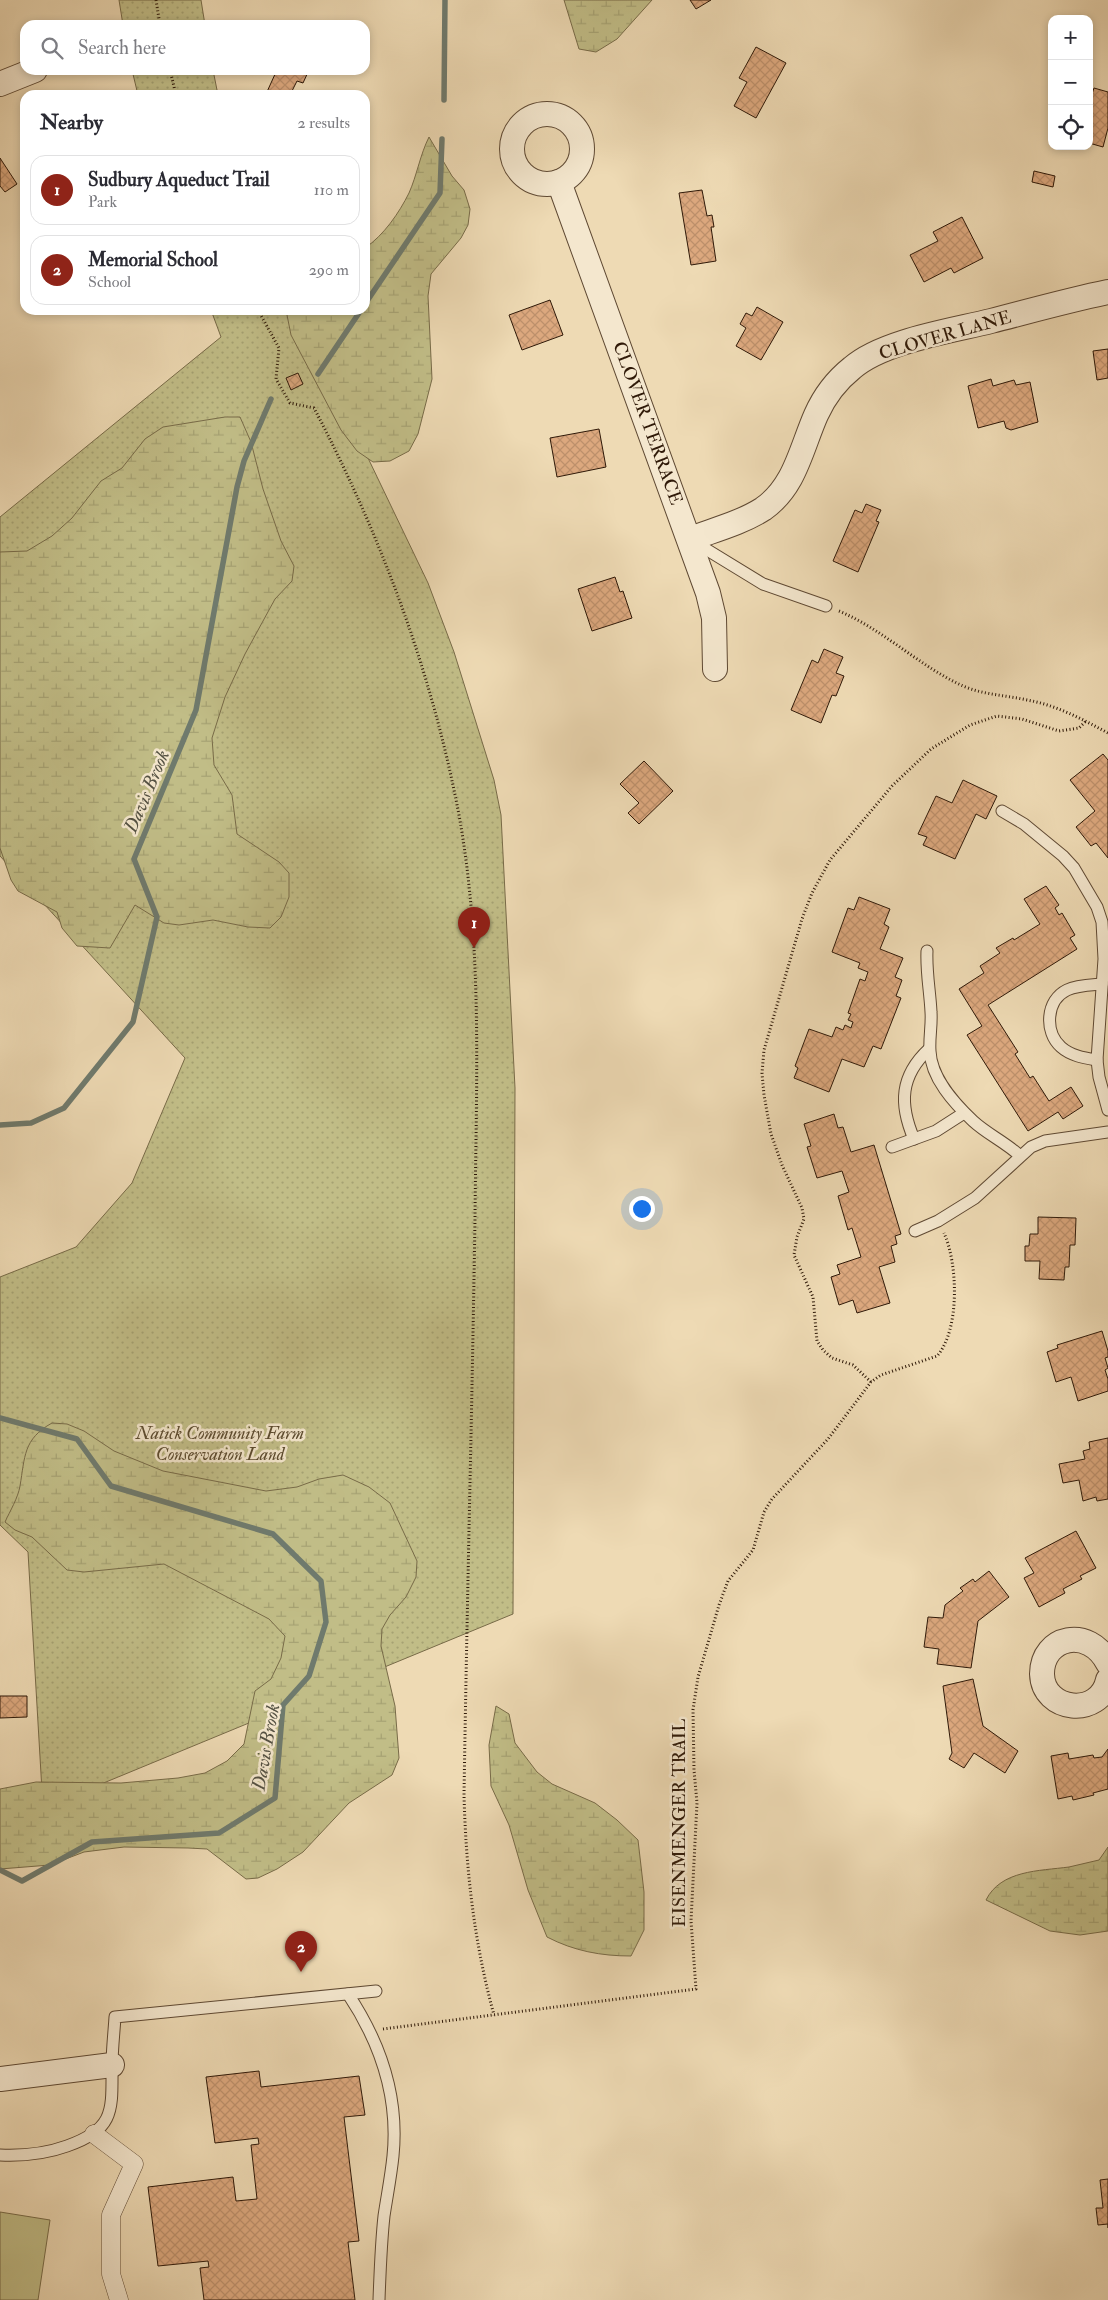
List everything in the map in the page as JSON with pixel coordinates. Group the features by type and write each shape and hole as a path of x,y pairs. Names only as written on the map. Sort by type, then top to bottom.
{"street":[{"path":"0,84 22,75"},
{"name":"CLOVER TERRACE","path":"559,182 708,593 714,618 715,669"},
{"name":"CLOVER LANE","path":"690,539 744,519 763,509 779,494 791,478 816,414 827,396 848,371 872,355 918,339 1108,292"},
{"path":"1108,1663 1103,1652 1094,1644 1084,1640 1073,1639 1059,1644 1048,1655 1043,1664 1042,1674 1044,1685 1054,1698 1064,1704 1075,1706 1091,1703 1101,1695 1108,1680"},
{"path":"0,2079 112,2065"},
{"path":"94,2134 134,2164 110,2215 111,2274 119,2300"}],"lane":[{"path":"690,539 763,584 826,606"},
{"path":"1002,810 1063,856 1074,868 1090,894 1102,922 1104,940 1097,1060 1099,1078 1108,1110"},
{"path":"927,951 926,971 932,1020 929,1049 931,1064 935,1074 964,1113 1019,1155"},
{"path":"1097,1060 1083,1058 1062,1048 1055,1040 1050,1028 1050,1016 1053,1005 1059,996 1067,990 1102,984"},
{"path":"914,1139 904,1108 905,1092 914,1065 929,1049"},
{"path":"892,1147 936,1131 964,1113"},
{"path":"915,1231 938,1221 975,1198 1019,1155 1031,1146 1045,1141 1108,1132"},
{"path":"0,2155 37,2154 60,2149 94,2134 105,2124 111,2107 115,2016 376,1991"},
{"path":"348,1994 370,2031 387,2076 392,2101 394,2126 393,2155 384,2216 378,2300"}],"path":[{"path":"156,0 159,20"},
{"path":"171,75 175,90"},
{"path":"261,315 279,348 276,379 290,403 314,408 349,477 396,588 437,720 459,817 471,901 477,987 464,1795 465,1845 474,1930 494,2015"},
{"path":"826,606 867,624 962,685 980,692 1044,704 1064,710 1108,733"},
{"path":"871,1382 853,1366 832,1358 817,1341 813,1297 794,1255 797,1238 804,1219 802,1208 782,1165 771,1134 764,1095 762,1073 764,1050 802,919 814,888 830,860 892,786 931,749 970,725 996,716 1022,719 1059,732 1078,728 1086,721"},
{"name":"EISENMENGER TRAIL","path":"370,2031 696,1989 691,1921 697,1803 694,1770 693,1710 698,1677 708,1641 728,1581 753,1550 764,1512 772,1499 828,1439 871,1382 881,1375 937,1356 947,1341 951,1324 954,1280 949,1245 938,1221"}],"green space":[{"path":"119,0 201,0 204,20 122,20"},
{"path":"564,0 652,0 617,39 596,52 579,49"},
{"path":"133,75 214,75 217,90 137,90"},
{"path":"429,137 452,176 464,190 470,209 468,225 461,238 431,274 428,296 432,379 418,434 409,451 390,461 373,462 357,451 341,430 291,335 287,315 370,315 370,244 385,230 405,201 412,186"},
{"name":"Natick Community Farm Conservation Land","path":"213,315 299,315 428,583 454,652 494,780 501,815 515,1088 513,1614 43,1808 28,1552 0,1525 0,1277 76,1247 132,1183 185,1058 0,856 0,517 221,337"},
{"path":"225,417 240,417 251,442 263,489 281,541 294,566 292,581 275,599 245,654 225,697 212,738 214,765 232,795 237,834 279,862 289,873 289,897 281,917 270,928 248,927 213,920 179,925 164,923 135,905 110,948 77,946 62,928 57,912 18,891 11,880 0,848 0,552 27,551 52,536 72,518 101,481 122,468 145,439 163,427"},
{"path":"52,1423 67,1424 84,1431 114,1451 163,1471 266,1491 297,1487 319,1479 343,1475 369,1487 390,1503 417,1561 416,1577 406,1597 390,1615 382,1629 381,1646 395,1706 399,1758 392,1775 349,1803 303,1852 277,1869 258,1878 246,1879 207,1849 124,1847 84,1852 50,1865 0,1869 0,1789 36,1782 121,1783 178,1778 205,1773 227,1761 244,1744 255,1691 271,1679 281,1658 285,1636 269,1619 164,1564 84,1572 67,1570 32,1537 15,1530 5,1522 19,1491 30,1442"},
{"path":"496,1706 509,1714 515,1743 537,1772 552,1784 595,1803 638,1840 644,1892 644,1930 631,1956 588,1952 567,1946 547,1937 528,1890 509,1825 491,1786 489,1745"},
{"path":"1108,1847 1108,1931 1080,1935 1050,1931 986,1900 993,1890 1011,1877 1034,1871 1069,1867 1099,1860"},
{"path":"0,2212 50,2220 38,2300 0,2300"}],"building":[{"path":"690,0 711,0 696,9"},
{"path":"756,47 786,63 756,118 734,106 747,82 739,78"},
{"path":"275,75 307,75 303,83 297,81 292,90 268,90"},
{"path":"1094,88 1108,92 1108,128 1103,147 1093,144"},
{"path":"0,158 17,184 5,192 0,186"},
{"path":"1034,171 1055,176 1053,187 1032,182"},
{"path":"702,190 707,216 712,215 714,227 711,227 716,261 691,265 679,193"},
{"path":"962,217 983,258 954,273 951,268 924,282 910,255 938,241 933,232"},
{"path":"550,300 563,335 522,350 509,315"},
{"path":"757,307 783,322 761,360 736,346 746,328 740,324 746,313 752,316"},
{"path":"1108,349 1108,378 1097,380 1093,351"},
{"path":"298,373 303,384 291,390 286,378"},
{"path":"991,379 993,386 1014,380 1016,385 1030,382 1038,422 1011,430 1006,428 1004,421 978,428 968,386"},
{"path":"599,429 606,467 557,477 550,438"},
{"path":"866,504 881,510 876,521 879,522 858,572 833,561 855,510 862,513"},
{"path":"615,577 620,592 623,591 632,618 592,631 578,589"},
{"path":"824,649 843,657 836,673 844,676 836,696 832,695 821,723 791,710 812,660 818,663"},
{"path":"1103,754 1108,760 1108,858 1096,843 1091,846 1076,827 1095,811 1070,780"},
{"path":"644,761 673,791 639,824 628,813 639,803 620,784"},
{"path":"963,780 997,796 986,819 976,814 955,859 923,845 927,837 918,834 936,796 952,803"},
{"path":"1046,886 1059,905 1055,908 1059,915 1062,913 1075,935 1070,938 1077,949 988,1005 1018,1052 1015,1054 1030,1078 1033,1076 1049,1101 1071,1087 1083,1106 1063,1119 1058,1112 1028,1131 967,1035 982,1026 959,989 984,973 980,966 1000,953 996,948 1013,938 1014,940 1040,924 1024,899"},
{"path":"859,897 890,909 884,924 889,927 880,949 903,958 895,977 902,980 896,996 901,998 881,1049 873,1046 864,1067 842,1059 829,1092 794,1078 798,1068 795,1066 809,1029 832,1037 836,1027 843,1030 845,1025 851,1028 853,1022 848,1020 851,1014 848,1013 860,979 865,981 868,972 858,968 860,963 832,952 848,908 854,910"},
{"path":"834,1114 838,1128 843,1127 851,1152 874,1145 901,1234 895,1236 897,1244 891,1246 895,1262 879,1267 890,1303 857,1313 853,1300 839,1305 831,1277 840,1274 837,1265 861,1257 852,1228 848,1230 838,1196 849,1192 842,1171 817,1178 807,1147 811,1146 804,1124"},
{"path":"1038,1217 1076,1218 1075,1245 1070,1245 1069,1267 1065,1267 1064,1280 1039,1279 1040,1261 1025,1261 1025,1246 1029,1246 1030,1234 1038,1234"},
{"path":"1102,1331 1108,1351 1108,1357 1105,1358 1108,1368 1105,1370 1108,1379 1108,1391 1078,1401 1071,1377 1056,1382 1047,1352 1058,1348 1057,1345"},
{"path":"1108,1438 1108,1499 1097,1501 1096,1497 1083,1501 1079,1480 1063,1483 1059,1464 1085,1459 1083,1451 1090,1449 1089,1442"},
{"path":"1076,1531 1096,1568 1080,1576 1082,1579 1063,1589 1065,1593 1039,1607 1024,1578 1034,1573 1025,1558"},
{"path":"989,1571 1009,1597 978,1621 971,1668 937,1664 939,1649 924,1647 928,1617 943,1618 945,1605 963,1591 960,1588 973,1579 975,1582"},
{"path":"973,1679 983,1726 1018,1751 1005,1773 974,1753 964,1768 949,1759 952,1753 943,1686"},
{"path":"0,1696 27,1696 27,1717 0,1718"},
{"path":"1108,1749 1108,1789 1093,1793 1094,1795 1073,1800 1072,1796 1058,1799 1051,1756 1068,1753 1069,1759 1093,1755 1094,1758 1102,1757"},
{"path":"259,2071 261,2087 359,2076 365,2115 344,2117 359,2241 348,2242 355,2300 204,2300 200,2268 209,2267 208,2261 158,2266 148,2187 233,2177 236,2201 257,2199 251,2145 259,2144 258,2138 215,2143 206,2077"},
{"path":"1108,2179 1108,2224 1098,2225 1096,2208 1103,2208 1100,2180"}],"waterway":[{"name":"Davis Brook","path":"444,100 445,0"},
{"name":"Davis Brook","path":"370,297 440,193 442,139"},
{"name":"Davis Brook","path":"318,374 358,315"},
{"name":"Davis Brook","path":"0,1125 31,1123 64,1108 133,1022 157,917 134,859 196,710 237,487 244,461 271,399"},
{"name":"Davis Brook","path":"0,1418 77,1439 111,1486 273,1534 321,1581 326,1622 309,1676 283,1705 275,1798 219,1833 92,1842 22,1881 0,1870"}],"place":[{"name":"Sudbury Aqueduct Trail","path":"474,948"},
{"name":"Memorial School","path":"301,1972"}]}
